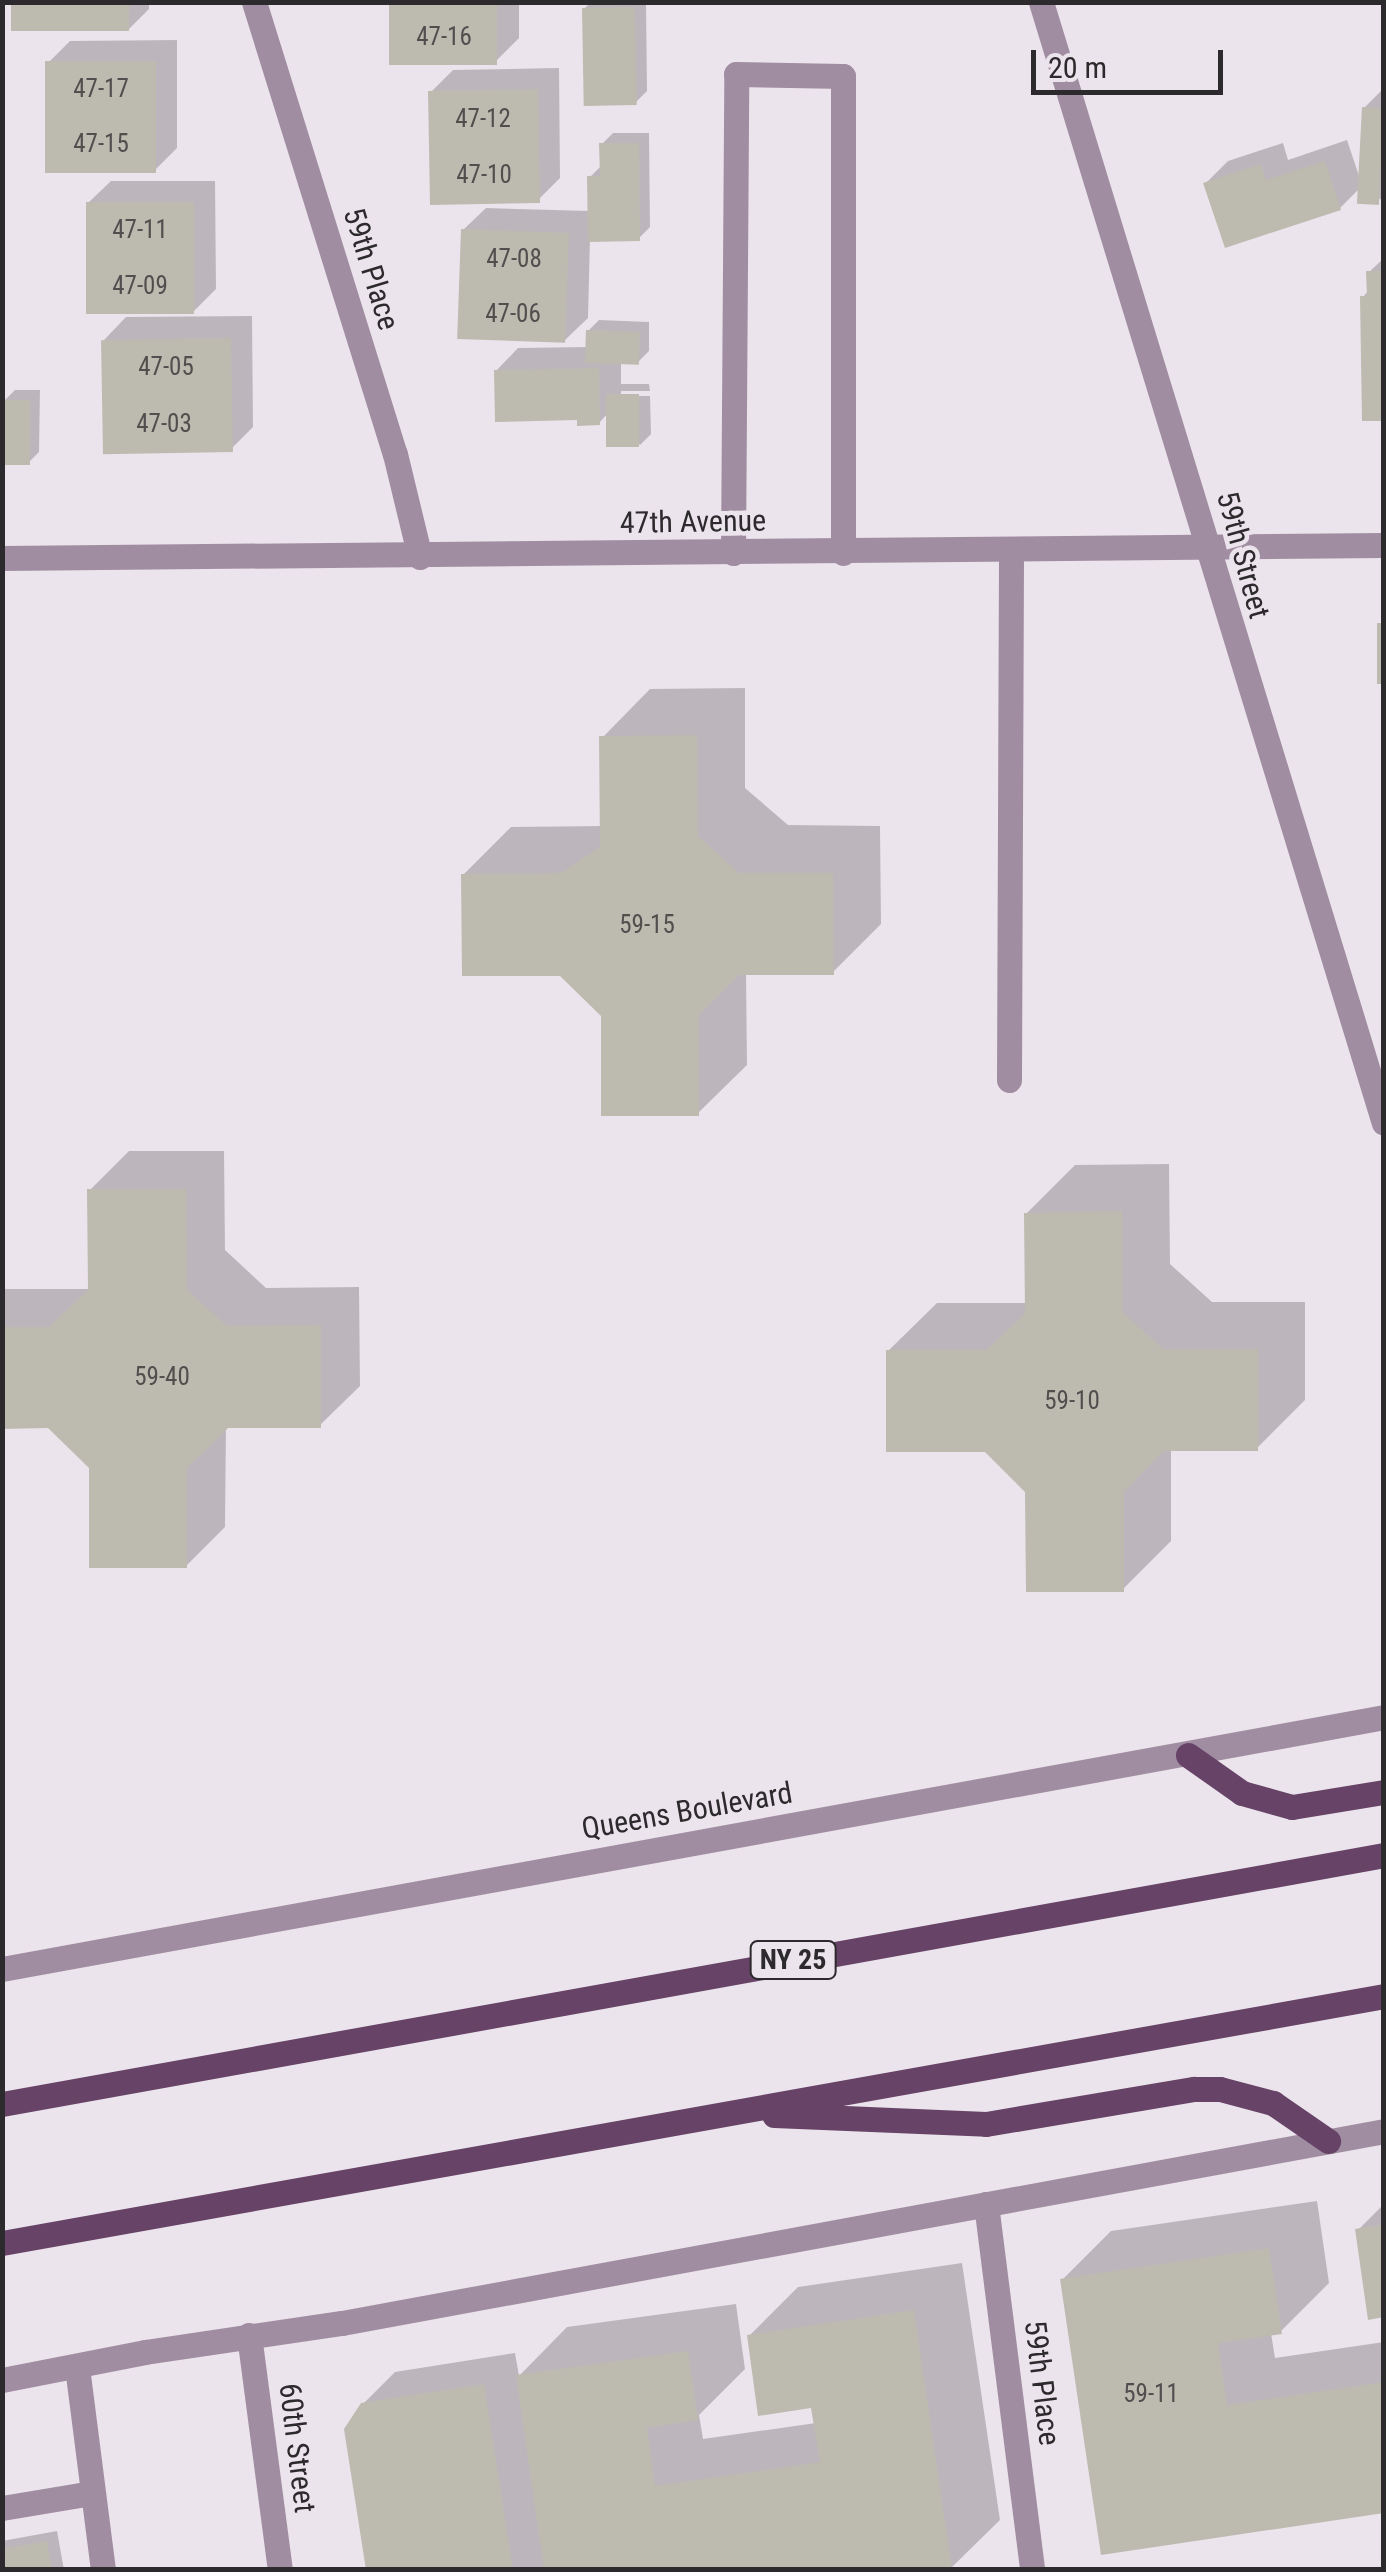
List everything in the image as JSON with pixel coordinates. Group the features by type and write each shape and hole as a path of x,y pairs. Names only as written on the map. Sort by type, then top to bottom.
{"main road":[{"path":"1188,1755 1242,1792 1292,1807 1384,1792"},
{"name":"NY 25","path":"2,2104 1384,1855"},
{"path":"2,2244 1384,1996"},
{"path":"729,2113 986,2124 1220,2088 1273,2103 1328,2141"}],"street":[{"name":"59th Place","path":"254,2 394,454 420,557"},
{"name":"59th Street","path":"1040,2 1192,486 1204,548 1384,1123"},
{"path":"733,554 736,74 843,76 843,553"},
{"name":"47th Avenue","path":"2,558 1384,545"},
{"path":"1009,1080 1012,551"},
{"name":"Queens Boulevard","path":"2,1969 1384,1718"},
{"path":"2,2380 342,2322 1384,2131"},
{"name":"59th Place","path":"986,2204 1032,2570"},
{"name":"60th Street","path":"250,2335 280,2570"},
{"path":"76,2367 103,2570"},
{"path":"2,2508 92,2493"}],"building":[{"path":"11,2 129,2 129,31 11,31"},
{"path":"389,2 497,2 497,65 389,65"},
{"path":"635,7 637,105 584,106 582,8"},
{"path":"45,61 156,61 156,173 45,173"},
{"path":"538,89 540,203 430,205 428,91"},
{"path":"1362,107 1384,108 1379,205 1357,204"},
{"path":"599,143 639,143 640,241 588,242 587,176 600,176"},
{"path":"1325,161 1341,210 1225,248 1203,183 1261,164 1266,180"},
{"path":"86,202 194,202 194,314 86,314"},
{"path":"461,229 569,233 565,343 457,339"},
{"path":"1366,271 1384,271 1384,421 1362,421 1360,296 1367,296"},
{"path":"586,330 640,332 639,365 585,363"},
{"path":"231,338 233,452 103,454 101,340"},
{"path":"599,368 600,425 577,426 577,420 495,422 494,370"},
{"path":"606,394 639,394 639,447 606,447"},
{"path":"2,400 30,400 30,465 2,465"},
{"path":"1377,623 1384,623 1384,684 1377,684"},
{"path":"697,735 698,836 739,873 833,873 834,975 739,975 699,1015 699,1116 601,1116 601,1016 560,976 462,976 461,874 561,873 600,847 599,736"},
{"path":"87,1189 186,1189 187,1290 227,1326 321,1325 321,1428 228,1428 187,1468 187,1568 89,1568 89,1468 48,1428 2,1429 2,1327 49,1327 88,1290"},
{"path":"1122,1211 1122,1312 1163,1349 1258,1349 1258,1451 1163,1451 1124,1492 1124,1592 1026,1592 1025,1492 985,1452 886,1452 886,1350 986,1350 1025,1314 1024,1213"},
{"path":"1384,2224 1384,2317 1368,2320 1355,2229"},
{"path":"1269,2248 1282,2334 1218,2343 1227,2405 1384,2382 1384,2513 1101,2555 1060,2279"},
{"path":"914,2310 952,2570 544,2570 516,2375 688,2351 698,2420 647,2428 655,2486 820,2462 811,2408 758,2416 747,2335"},
{"path":"484,2384 513,2570 366,2570 344,2429 361,2403"},
{"path":"47,2541 52,2570 2,2570 2,2549"}]}
